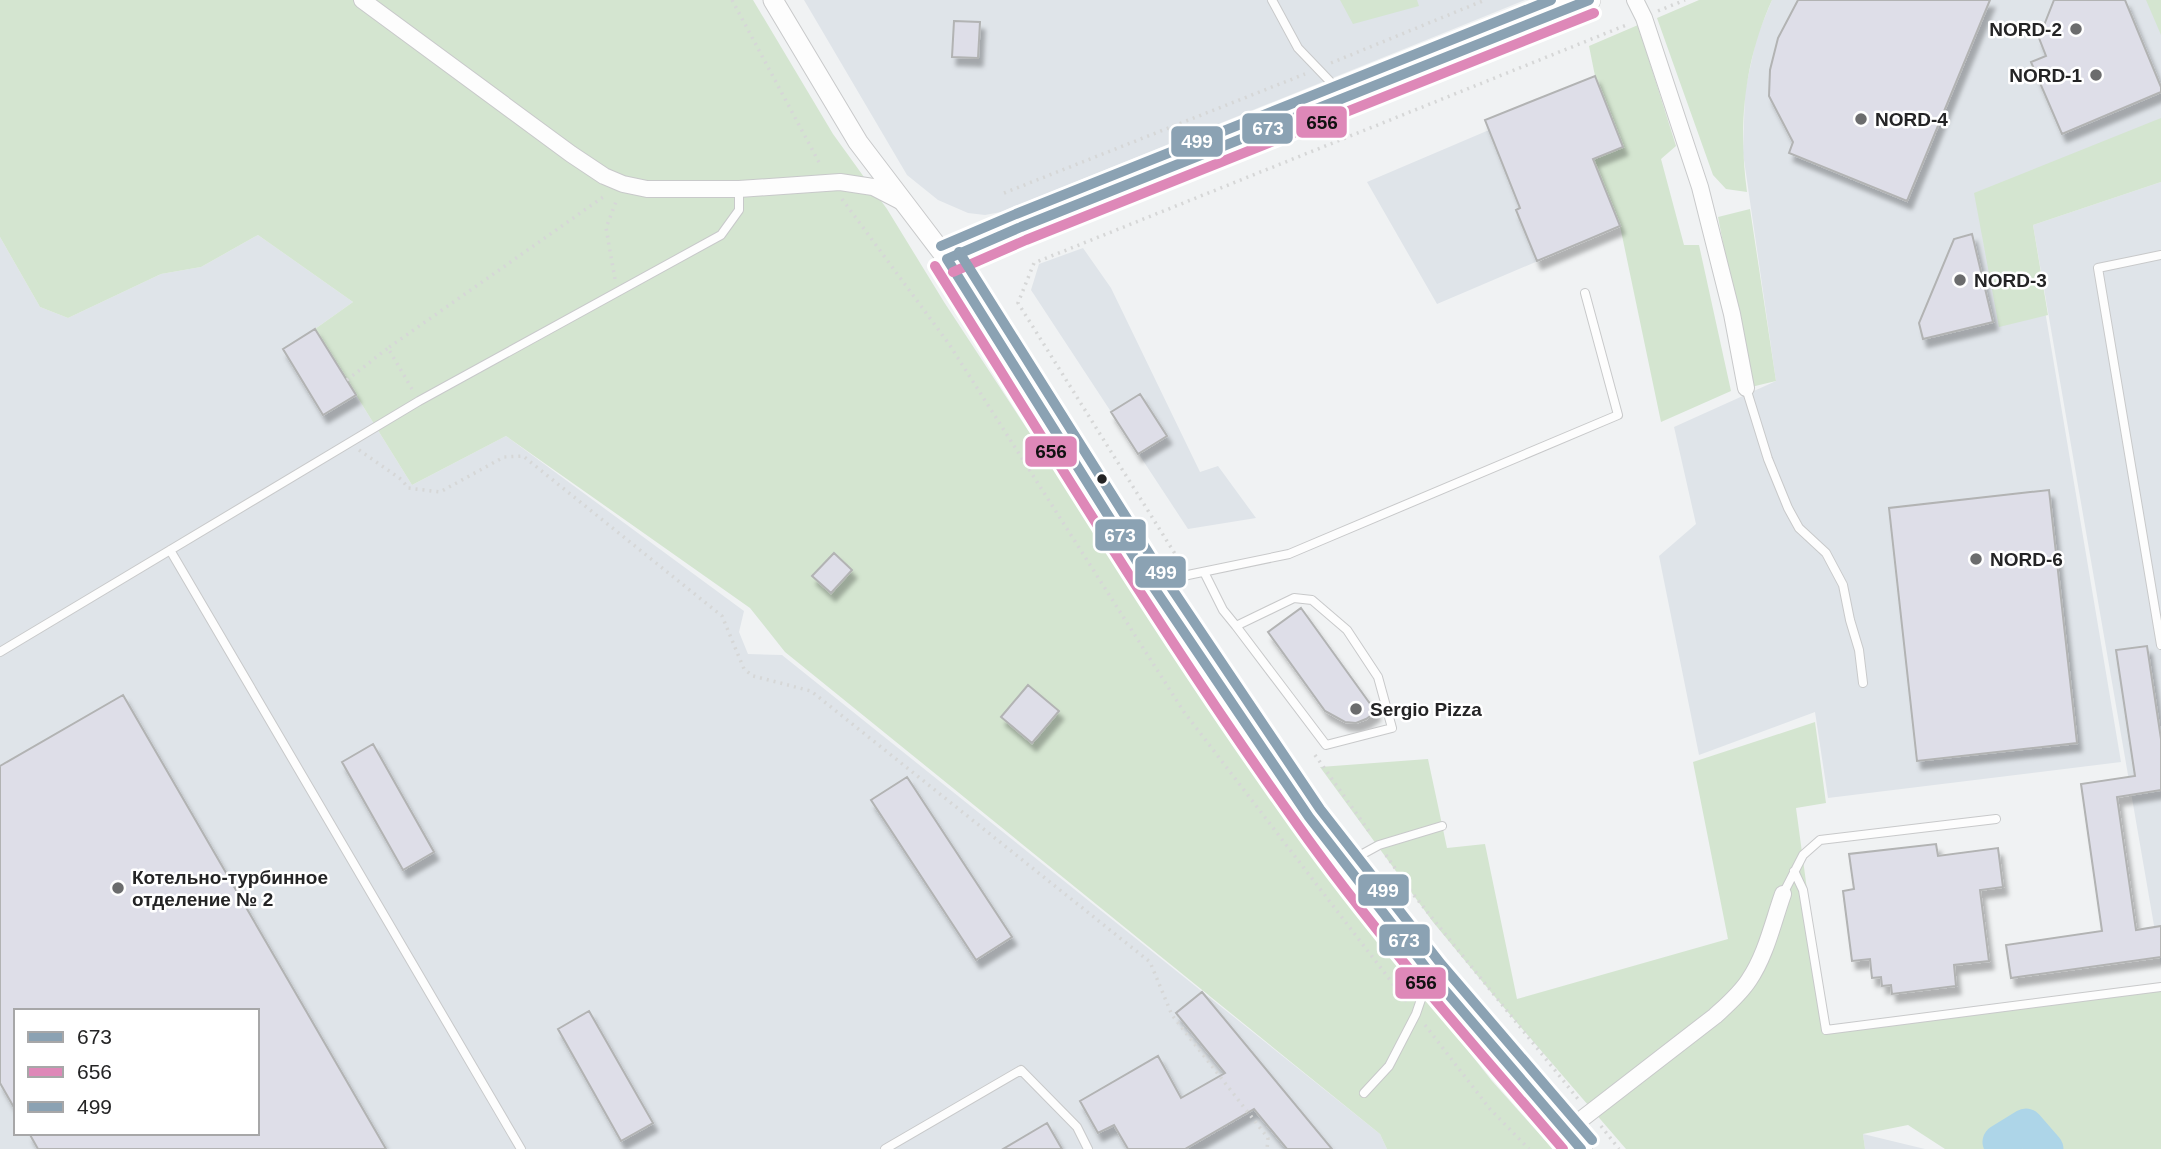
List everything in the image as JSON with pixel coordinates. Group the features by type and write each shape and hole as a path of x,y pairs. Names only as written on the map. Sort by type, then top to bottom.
{"main road":[{"path":"1581,1149 1430,973 1309,817 1155,590 947,259 1589,0"}],"street":[{"path":"362,0 571,154 604,176 623,184 647,189 739,189 840,181 873,187 902,202"},
{"path":"773,0 858,142 947,259"},
{"path":"1635,0 1644,18 1700,187 1732,314 1746,388"},
{"path":"1565,1132 1734,999 1749,981 1759,961 1783,894"}],"lane":[{"path":"1272,0 1298,48 1344,98"},
{"path":"0,652 419,401 721,235 739,210 739,189"},
{"path":"2161,255 2098,268 2161,645"},
{"path":"1155,590 1188,575 1289,554 1618,415 1585,292"},
{"path":"1746,388 1768,459 1788,508 1799,527 1826,553 1843,585 1859,650 1863,683"},
{"path":"170,550 522,1149"},
{"path":"1204,572 1223,610 1326,745 1392,728 1378,677 1348,630 1312,600 1294,598 1236,626"},
{"path":"1783,894 1807,850 1820,840 1996,819"},
{"path":"1345,863 1379,845 1442,826"},
{"path":"1794,871 1803,890 1826,1030 2161,987"},
{"path":"1364,1093 1389,1066 1416,1014 1430,973"},
{"path":"885,1149 1021,1070 1077,1127 1088,1149"}],"path":[{"path":"1004,193 1485,0"},
{"path":"1188,575 1018,303 1034,263 1685,0"},
{"path":"618,292 606,228 623,184"},
{"path":"347,380 387,348 571,217 623,184"},
{"path":"949,344 1184,712 1490,1109 1529,1149"},
{"path":"387,348 419,401"},
{"path":"349,443 402,480 408,488 440,492 504,457 523,457 722,616 744,669 753,676 811,691 1150,962 1172,1015 1268,1138 1267,1149"},
{"path":"1316,755 1413,894 1619,1149"}],"shaded area":[{"path":"804,0 1525,0 1001,212 985,215 968,213 938,200 907,175"},
{"path":"1772,0 2161,0 2161,162 2023,180 2121,762 1828,798 1815,712 1699,755 1659,556 1696,524 1674,427 1776,381 1743,153 1745,91 1757,36"},
{"path":"1595,76 1623,147 1599,175 1620,226 1437,304 1367,182 1489,130 1485,120"},
{"path":"2161,182 2161,966 2033,225"},
{"path":"258,235 353,302 315,329 412,485 506,436 744,611 739,632 748,654 782,655 1380,1134 1387,1149 0,1149 0,237 40,307 68,318 161,274 201,267"},
{"path":"1083,248 1111,288 1200,472 1218,466 1256,518 1188,529 1031,290 1039,264"},
{"path":"1863,1134 1925,1149 1865,1149"}],"green space":[{"path":"0,0 753,0 833,134 887,209 944,302 1213,713 1281,810 1356,908 1492,1081 1553,1149 1387,1149 1380,1134 785,652 750,608 506,436 412,485 315,329 353,302 258,235 201,267 161,274 68,318 40,307 0,237"},
{"path":"1340,0 1417,0 1419,6 1353,24"},
{"path":"1699,0 1772,0 1749,70 1743,142 1747,192 1726,189 1713,175 1657,18"},
{"path":"2146,0 2161,0 2161,35"},
{"path":"1638,25 1676,146 1661,159 1684,245 1699,245 1731,391 1661,422 1620,226 1593,159 1623,147 1595,76 1589,46"},
{"path":"2161,118 2161,182 2033,225 2048,315 1999,327 1974,193"},
{"path":"1750,209 1776,381 1751,387 1718,217"},
{"path":"1815,722 1826,803 1796,808 1826,1030 2161,987 2161,1149 1945,1149 1908,1125 1863,1134 1865,1149 1626,1149 1433,922 1320,767 1428,759 1447,848 1485,844 1517,999 1728,939 1693,762"}],"building":[{"name":"NORD-4","path":"1798,0 1990,0 1907,201 1789,153 1793,142 1769,96 1770,70 1778,38"},
{"name":"NORD-1","path":"2054,0 2125,0 2161,92 2062,134 2031,62 2046,56 2039,38"},
{"path":"954,21 980,22 978,58 952,57"},
{"path":"1595,76 1623,147 1593,159 1620,226 1537,261 1516,210 1520,208 1485,120"},
{"name":"NORD-3","path":"1972,234 1993,322 1923,339 1919,323 1954,239"},
{"path":"315,329 356,395 323,415 283,349"},
{"path":"1140,394 1167,436 1138,454 1111,412"},
{"path":"2049,490 2077,743 1917,761 1889,508"},
{"path":"834,553 852,570 831,593 812,576"},
{"path":"1301,608 1376,712 1366,719 1356,723 1345,722 1325,711 1268,632"},
{"path":"2147,646 2161,739 2161,790 2117,797 2136,930 2161,926 2161,957 2011,978 2006,945 2102,931 2081,784 2135,776 2116,650"},
{"path":"1028,685 1059,711 1032,743 1001,717"},
{"name":"Котельно-турбинное отделение № 2","path":"123,695 386,1149 38,1149 30,1135 259,1135 259,1009 14,1009 14,1108 0,1083 0,766"},
{"path":"373,744 434,852 403,870 342,762"},
{"path":"907,777 1012,937 976,960 871,800"},
{"path":"1936,844 1938,856 1998,848 2003,887 1980,890 1989,961 1954,965 1956,986 1892,994 1891,985 1882,986 1881,977 1872,978 1870,959 1852,961 1843,891 1854,889 1849,854"},
{"path":"1202,992 1332,1149 1287,1149 1254,1109 1185,1149 1128,1149 1114,1125 1098,1133 1080,1101 1158,1056 1181,1098 1225,1073 1176,1013"},
{"path":"589,1011 653,1123 621,1141 558,1029"},
{"path":"1047,1123 1062,1149 1003,1149"}],"waterway":[{"path":"2000,1142 2026,1126 2046,1149"}],"transit line":[{"name":"499","path":"941,246 1551,0"},
{"name":"673","path":"947,259 1589,0"},
{"name":"656","path":"953,272 1026,240 1594,13"},
{"name":"499","path":"959,252 1160,571 1320,809 1441,964 1592,1140"},
{"name":"673","path":"947,259 1148,579 1309,817 1430,973 1581,1149"},
{"name":"656","path":"935,266 1157,618 1297,824 1393,949 1563,1149"}],"place":[{"name":"NORD-2","path":"2076,29"},
{"name":"NORD-1","path":"2096,75"},
{"name":"NORD-4","path":"1861,119"},
{"name":"NORD-3","path":"1960,280"},
{"name":"NORD-6","path":"1976,559"},
{"name":"Sergio Pizza","path":"1356,709"},
{"name":"Котельно-турбинное отделение № 2","path":"118,888"}]}
